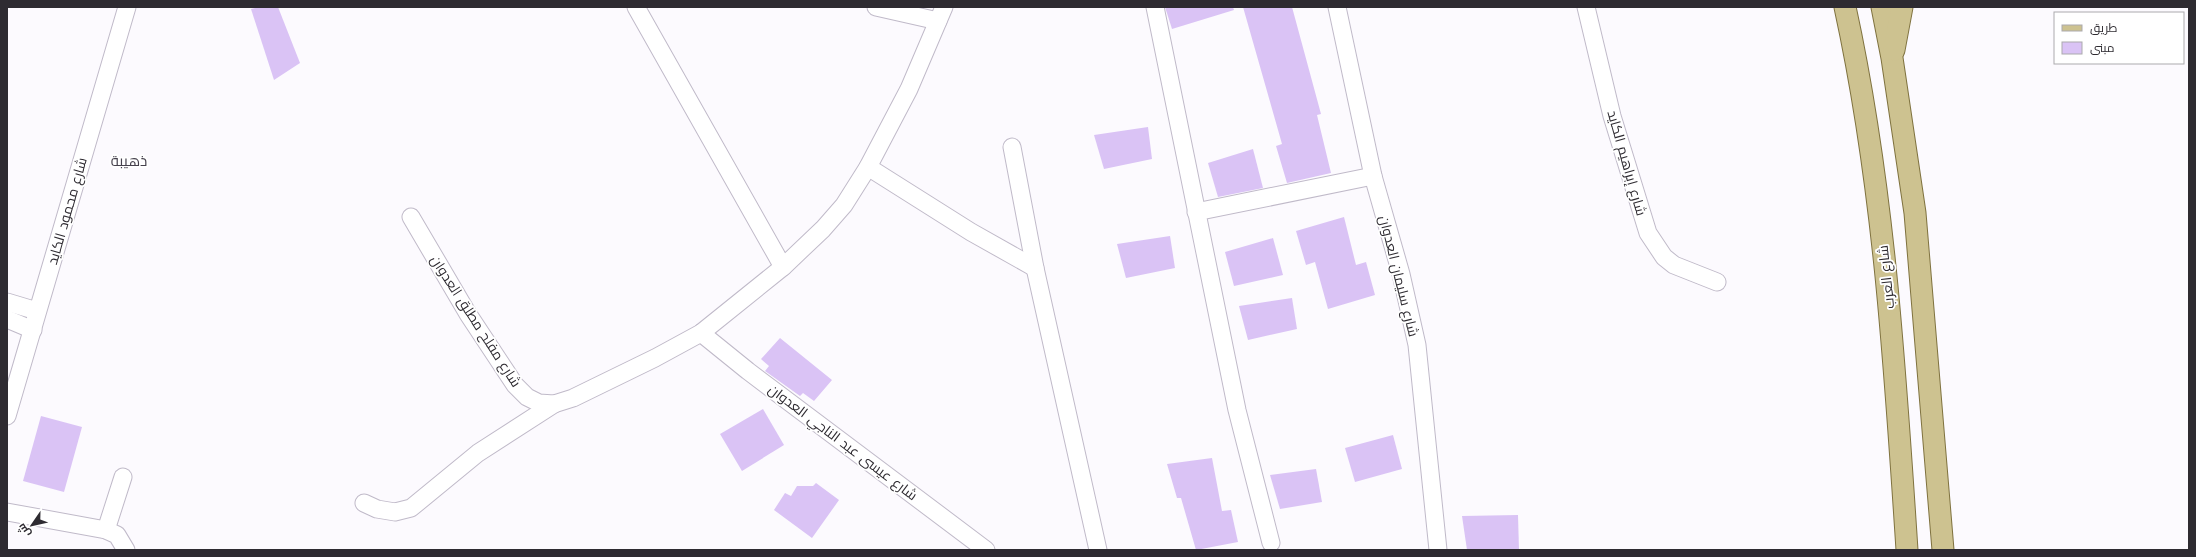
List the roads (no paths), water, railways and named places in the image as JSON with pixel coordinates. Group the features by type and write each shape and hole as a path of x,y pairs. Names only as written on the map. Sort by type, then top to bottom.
{"main road":[{"name":"شارع العرب","path":"1845,7 1855,55 1879,212 1893,350 1906,550"},
{"path":"1882,7 1892,58 1915,213 1943,550"},
{"path":"1892,58 1902,7"}],"street":[{"name":"شارع محمود الكايد","path":"7,416 128,7"},
{"path":"636,7 783,268"},
{"path":"364,502 377,510 395,512 411,508 478,453 554,404 593,389 701,333 783,268 823,229 844,205 868,167 909,89 941,14 876,7"},
{"path":"1155,7 1237,410 1271,543"},
{"name":"شارع سليمان العدوان","path":"1337,7 1373,176 1401,274 1417,346 1438,550"},
{"name":"شارع إبراهيم الكايد","path":"1586,7 1612,116 1648,233 1664,257 1674,265 1717,282"},
{"path":"1012,147 1035,268 1098,550"},
{"path":"868,167 971,232 1035,268"},
{"path":"1196,212 1373,176"},
{"name":"شارع مفلح مطلق العدوان","path":"411,217 468,314 514,385 527,397 539,403 554,404"},
{"path":"7,302 37,311"},
{"path":"7,319 33,330"},
{"name":"شارع عيسى عبد الناجي العدوان","path":"701,333 748,371 986,550"},
{"path":"106,530 123,477"},
{"path":"7,512 106,530 117,535 126,550"}],"district":[{"name":"ذهيبة","path":"129,161"}]}
